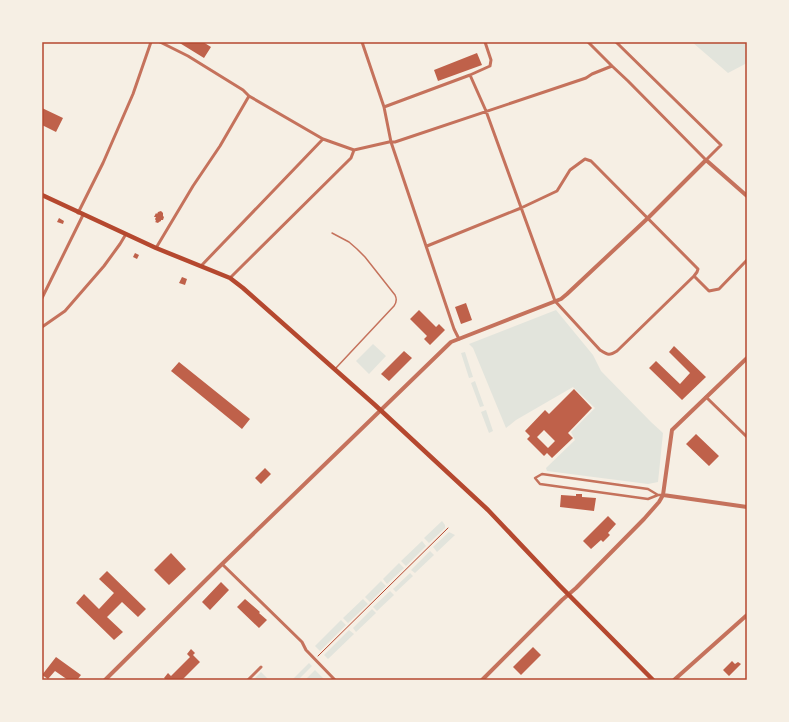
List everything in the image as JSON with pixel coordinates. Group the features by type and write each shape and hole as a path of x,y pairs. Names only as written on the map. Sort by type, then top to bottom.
{"main road":[{"path":"42,195 156,248 230,278 243,288 335,369 496,518 569,595 654,680"}],"street":[{"path":"42,298 81,214 133,94 151,42"},
{"path":"160,42 188,56 249,96 323,139 354,150 395,142 586,78 612,66"},
{"path":"362,42 384,107 392,142 454,329 459,339"},
{"path":"384,107 490,66 491,60 485,42"},
{"path":"588,42 706,160 747,196"},
{"path":"105,680 380,410 452,342 561,299 568,294 648,218 721,145 616,42"},
{"path":"427,246 521,208 556,191 570,170 585,159 591,161 698,269 694,276 617,351 612,355 608,355 600,350 555,301 521,208 486,111 470,75"},
{"path":"156,248 189,193 220,146 249,96"},
{"path":"201,266 323,139"},
{"path":"230,278 351,158 354,150"},
{"path":"42,325 65,311 104,266 126,234"},
{"path":"694,276 709,291 718,289 747,260"},
{"path":"482,680 529,632 569,595 659,502 672,430 747,358"},
{"path":"706,397 747,437"},
{"path":"660,495 648,499 540,484 535,478 542,474 648,489 660,495 747,507"},
{"path":"222,564 302,642 306,650 335,680"},
{"path":"674,680 747,615"},
{"path":"248,680 261,667"}],"lane":[{"path":"332,233 349,242 357,249 397,298 394,306 335,369"}],"path":[{"path":"314,659 448,528"}],"shaded area":[{"path":"692,42 747,42 747,63 728,73"},
{"path":"556,310 593,355 601,371 663,433 658,482 648,484 547,471 546,468 575,440 571,432 595,408 573,387 516,420 506,428 473,348 469,344"},
{"path":"373,344 386,356 369,374 356,361"},
{"path":"465,352 473,377 469,378 461,353"},
{"path":"475,381 484,406 480,407 471,383"},
{"path":"486,410 493,431 489,433 481,412"},
{"path":"442,521 445,528 429,543 424,538"},
{"path":"449,532 455,535 437,552 433,547"},
{"path":"422,541 426,546 406,566 401,561"},
{"path":"430,551 434,555 415,573 411,570"},
{"path":"399,563 404,568 387,584 383,579"},
{"path":"410,573 413,576 396,592 393,589"},
{"path":"381,581 386,586 370,602 365,597"},
{"path":"390,591 394,595 377,611 373,607"},
{"path":"363,599 368,604 348,623 343,618"},
{"path":"372,609 376,613 356,632 353,628"},
{"path":"341,620 346,625 320,651 315,646"},
{"path":"349,630 354,634 328,659 324,655"},
{"path":"309,663 312,666 298,680 292,680"},
{"path":"315,670 325,680 305,680"},
{"path":"261,672 269,680 253,680"}],"building":[{"path":"178,42 203,42 211,47 204,58"},
{"path":"477,53 482,65 438,81 434,70"},
{"path":"42,108 63,118 56,132 42,125"},
{"path":"161,211 164,217 163,220 158,223 155,222 156,217 154,217 156,213 157,214"},
{"path":"59,218 64,221 63,224 57,222"},
{"path":"135,253 139,255 137,259 133,257"},
{"path":"182,277 187,279 185,285 179,283"},
{"path":"466,303 472,320 461,324 455,307"},
{"path":"419,310 436,327 439,324 445,330 430,345 424,339 427,336 410,319"},
{"path":"674,346 706,377 682,400 649,368 656,361 680,384 690,373 669,352"},
{"path":"404,351 412,358 389,381 381,374"},
{"path":"179,362 250,419 242,429 171,371"},
{"path":"574,389 592,408 568,433 573,438 552,458 547,453 544,456 527,439 530,436 525,431 545,410 549,414","holes":["544,430 555,441 548,448 537,437"]},
{"path":"696,434 719,456 709,466 686,444"},
{"path":"265,468 271,474 261,484 255,478"},
{"path":"576,494 582,494 582,497 596,498 594,511 560,507 561,495 576,496"},
{"path":"608,516 616,524 608,533 610,535 603,542 601,540 591,549 583,541"},
{"path":"171,553 186,569 169,585 154,570"},
{"path":"107,571 146,609 138,617 122,602 107,617 123,632 114,640 76,603 84,594 99,609 114,593 99,579"},
{"path":"221,582 229,590 210,610 202,602"},
{"path":"245,599 267,620 259,628 237,607"},
{"path":"533,647 541,655 521,675 513,667"},
{"path":"191,649 195,653 193,655 200,662 182,680 166,680 164,678 168,673 171,676 190,657 187,654"},
{"path":"56,657 81,675 77,680 68,680 55,671 48,679 42,675"},
{"path":"732,661 735,664 738,662 741,664 729,676 723,670"}]}
